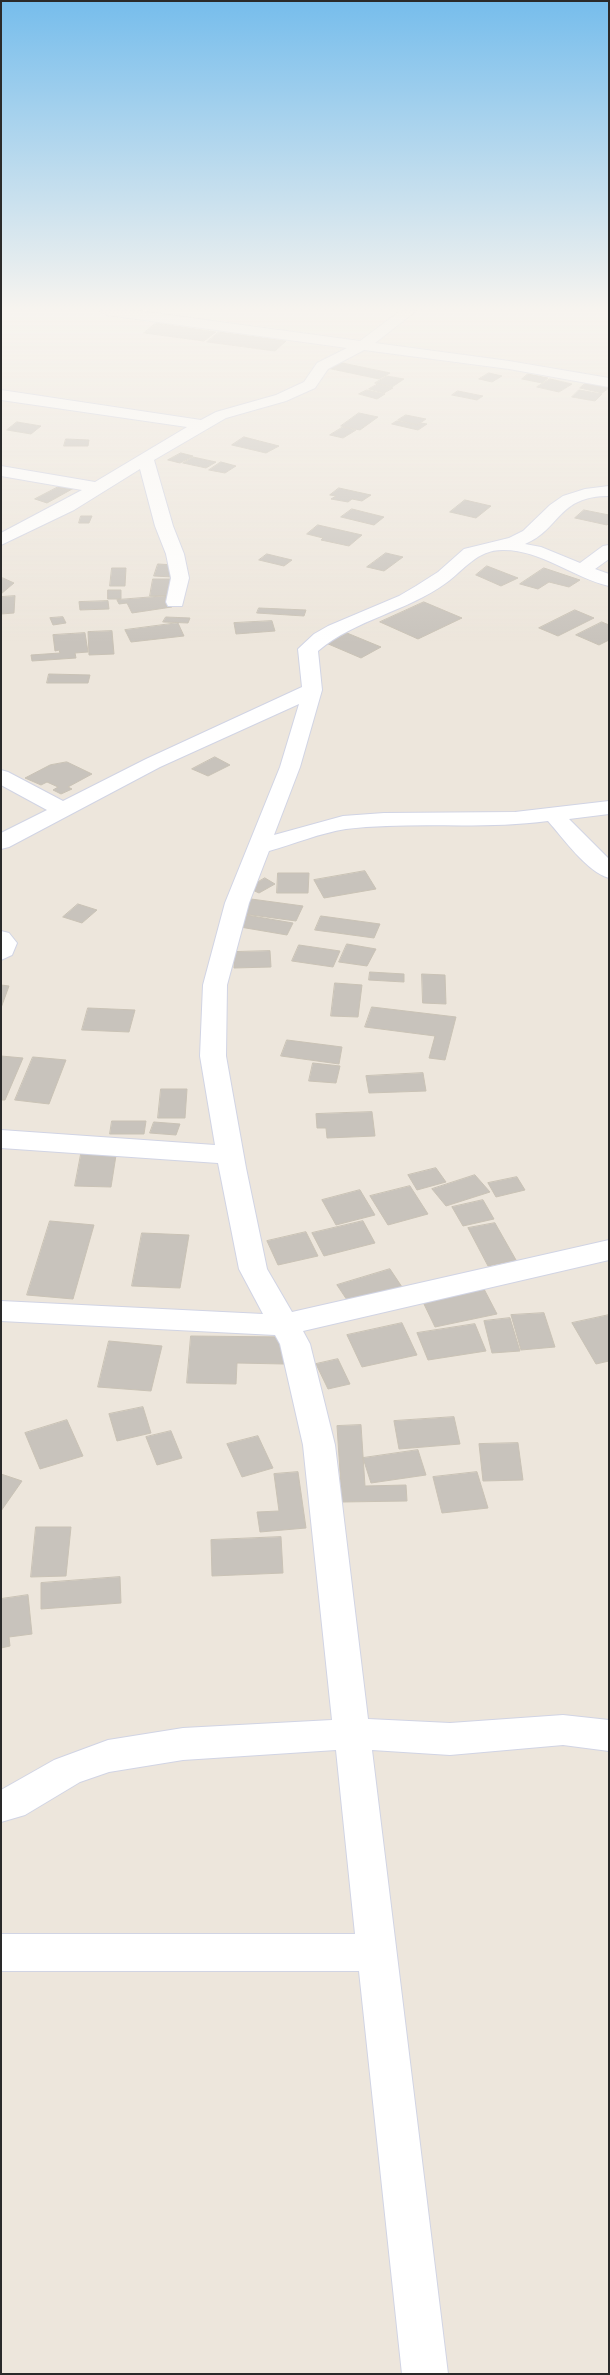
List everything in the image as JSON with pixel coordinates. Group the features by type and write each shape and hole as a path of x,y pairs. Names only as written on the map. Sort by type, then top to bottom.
{"street":[{"path":"182,422 203,425"},
{"path":"1,540 98,488 145,458 209,422"},
{"path":"145,458 164,526 175,554 180,578 175,602"},
{"path":"1,471 98,488"},
{"path":"425,2374 319,1445 294,1344 253,1269 230,1155 213,1056 215,985 237,903 290,768 312,690 308,649 323,635 418,593 446,574 466,555 483,547 502,544 528,535 552,512 568,501 582,494 609,491"},
{"path":"502,544 535,551 609,581"},
{"path":"582,570 609,550"},
{"path":"1,842 154,763 312,690"},
{"path":"1,776 63,810"},
{"path":"260,846 343,823 384,820 515,819 555,816 609,807"},
{"path":"555,816 589,854 609,872"},
{"path":"1,938 5,943 4,950 1,953"},
{"path":"1,1139 230,1155"},
{"path":"1,1311 283,1325 609,1250"},
{"path":"1,1806 12,1803 67,1771 108,1756 183,1744 353,1734 450,1739 563,1730 609,1736"},
{"path":"1,1953 377,1952"}],"building":[{"path":"17,422 41,426 31,434 7,430"},
{"path":"347,422 371,422 360,430 341,426"},
{"path":"401,422 417,425 421,423 427,424 418,430 392,424"},
{"path":"405,422 422,422 417,425"},
{"path":"343,427 356,430 343,438 330,435"},
{"path":"244,437 279,446 266,453 232,445"},
{"path":"66,439 89,440 88,446 64,446"},
{"path":"181,453 193,456 180,463 168,460"},
{"path":"193,457 216,462 206,468 183,463"},
{"path":"221,462 236,466 225,473 209,470"},
{"path":"62,485 74,488 47,503 35,499"},
{"path":"339,488 371,495 362,501 352,499 348,502 331,499 336,496 330,495"},
{"path":"465,500 491,506 476,518 450,512"},
{"path":"352,509 384,517 374,525 341,517"},
{"path":"584,510 609,515 609,523 607,525 575,518"},
{"path":"81,516 92,516 89,523 79,523"},
{"path":"318,525 362,535 349,546 321,540 323,538 307,534"},
{"path":"386,553 403,557 384,571 367,567"},
{"path":"267,554 292,560 284,566 259,560"},
{"path":"158,564 175,565 172,577 154,576"},
{"path":"487,566 518,578 501,586 476,575"},
{"path":"112,568 126,568 125,586 110,586"},
{"path":"544,568 580,580 569,587 549,582 538,589 520,584"},
{"path":"3,578 14,583 1,594 1,579"},
{"path":"153,579 176,579 174,596 150,596"},
{"path":"108,590 121,590 121,599 108,599"},
{"path":"15,596 14,613 1,614 1,597"},
{"path":"166,596 172,607 132,613 127,603 119,604 117,600"},
{"path":"108,601 109,609 80,610 79,602"},
{"path":"424,602 462,618 418,639 380,622"},
{"path":"259,608 306,610 304,616 257,613"},
{"path":"575,610 594,618 558,636 539,628"},
{"path":"63,617 66,623 53,625 50,618"},
{"path":"166,617 190,618 188,623 163,622"},
{"path":"272,621 275,631 236,634 234,623"},
{"path":"602,622 609,625 609,640 599,645 576,635"},
{"path":"178,623 184,636 131,642 125,630"},
{"path":"112,631 114,654 89,655 88,632"},
{"path":"85,633 88,652 75,653 76,658 32,661 31,655 60,653 59,650 55,651 53,635"},
{"path":"347,633 381,647 361,658 326,643"},
{"path":"49,674 90,675 88,683 47,683"},
{"path":"215,757 230,765 208,776 192,769"},
{"path":"67,762 92,774 68,787 72,789 61,794 53,790 58,787 47,782 41,785 25,778 50,765"},
{"path":"365,871 376,889 324,898 314,880"},
{"path":"278,873 309,873 308,893 277,893"},
{"path":"265,878 275,884 259,893 248,888"},
{"path":"251,899 303,906 296,921 244,914"},
{"path":"78,904 97,910 82,923 63,917"},
{"path":"246,915 293,923 287,935 240,927"},
{"path":"321,916 380,924 374,938 315,930"},
{"path":"347,944 376,949 367,966 339,962"},
{"path":"299,945 340,951 333,967 292,961"},
{"path":"270,951 271,967 234,968 234,952"},
{"path":"370,972 404,974 404,982 369,980"},
{"path":"422,974 445,975 446,1004 423,1003"},
{"path":"335,983 362,985 358,1017 331,1016"},
{"path":"1,985 9,986 1,1008"},
{"path":"372,1007 456,1017 445,1060 429,1058 435,1036 365,1027"},
{"path":"88,1008 135,1010 129,1032 82,1030"},
{"path":"287,1040 342,1047 339,1064 281,1056"},
{"path":"1,1056 23,1058 5,1100 1,1100"},
{"path":"33,1057 66,1060 49,1104 15,1100"},
{"path":"313,1063 340,1066 336,1083 309,1081"},
{"path":"423,1073 426,1091 369,1093 366,1076"},
{"path":"161,1089 187,1089 185,1118 158,1118"},
{"path":"372,1112 375,1136 327,1138 326,1128 317,1128 316,1114"},
{"path":"112,1121 146,1121 144,1134 110,1134"},
{"path":"154,1122 180,1124 176,1135 150,1133"},
{"path":"82,1149 117,1149 111,1187 75,1186"},
{"path":"436,1168 446,1182 417,1190 408,1175"},
{"path":"475,1175 490,1192 446,1206 432,1189"},
{"path":"517,1177 525,1190 496,1197 488,1183"},
{"path":"410,1186 428,1214 388,1225 370,1196"},
{"path":"360,1190 375,1215 336,1225 322,1200"},
{"path":"483,1200 494,1219 463,1226 452,1207"},
{"path":"50,1221 94,1225 73,1299 27,1295"},
{"path":"363,1221 375,1243 324,1256 312,1233"},
{"path":"495,1223 516,1260 488,1266 468,1228"},
{"path":"306,1232 318,1256 278,1265 267,1241"},
{"path":"142,1233 189,1235 180,1288 132,1286"},
{"path":"390,1269 404,1290 351,1306 337,1285"},
{"path":"484,1289 497,1314 435,1327 423,1302"},
{"path":"544,1313 555,1347 521,1350 511,1315"},
{"path":"609,1315 609,1361 596,1364 572,1323"},
{"path":"510,1318 520,1351 492,1353 484,1321"},
{"path":"402,1323 417,1355 362,1367 347,1335"},
{"path":"475,1324 486,1351 428,1360 417,1333"},
{"path":"191,1336 285,1337 284,1364 237,1363 236,1384 187,1383"},
{"path":"109,1341 162,1346 151,1391 98,1387"},
{"path":"338,1359 350,1384 328,1389 316,1364"},
{"path":"143,1407 151,1433 117,1441 109,1414"},
{"path":"454,1417 460,1444 399,1449 394,1421"},
{"path":"67,1420 83,1456 40,1469 25,1433"},
{"path":"361,1425 365,1486 406,1485 407,1501 342,1502 337,1426"},
{"path":"171,1431 182,1458 157,1465 146,1437"},
{"path":"258,1436 273,1468 242,1477 227,1444"},
{"path":"518,1443 523,1480 483,1481 479,1444"},
{"path":"418,1450 426,1475 371,1483 363,1458"},
{"path":"298,1472 306,1528 260,1532 257,1512 279,1511 274,1474"},
{"path":"477,1472 488,1508 442,1513 433,1477"},
{"path":"1,1474 22,1481 1,1511"},
{"path":"36,1527 71,1527 66,1576 31,1577"},
{"path":"281,1537 283,1573 212,1576 211,1540"},
{"path":"120,1577 121,1603 41,1609 41,1583"},
{"path":"28,1595 32,1634 9,1637 10,1646 1,1648 1,1599"}]}
